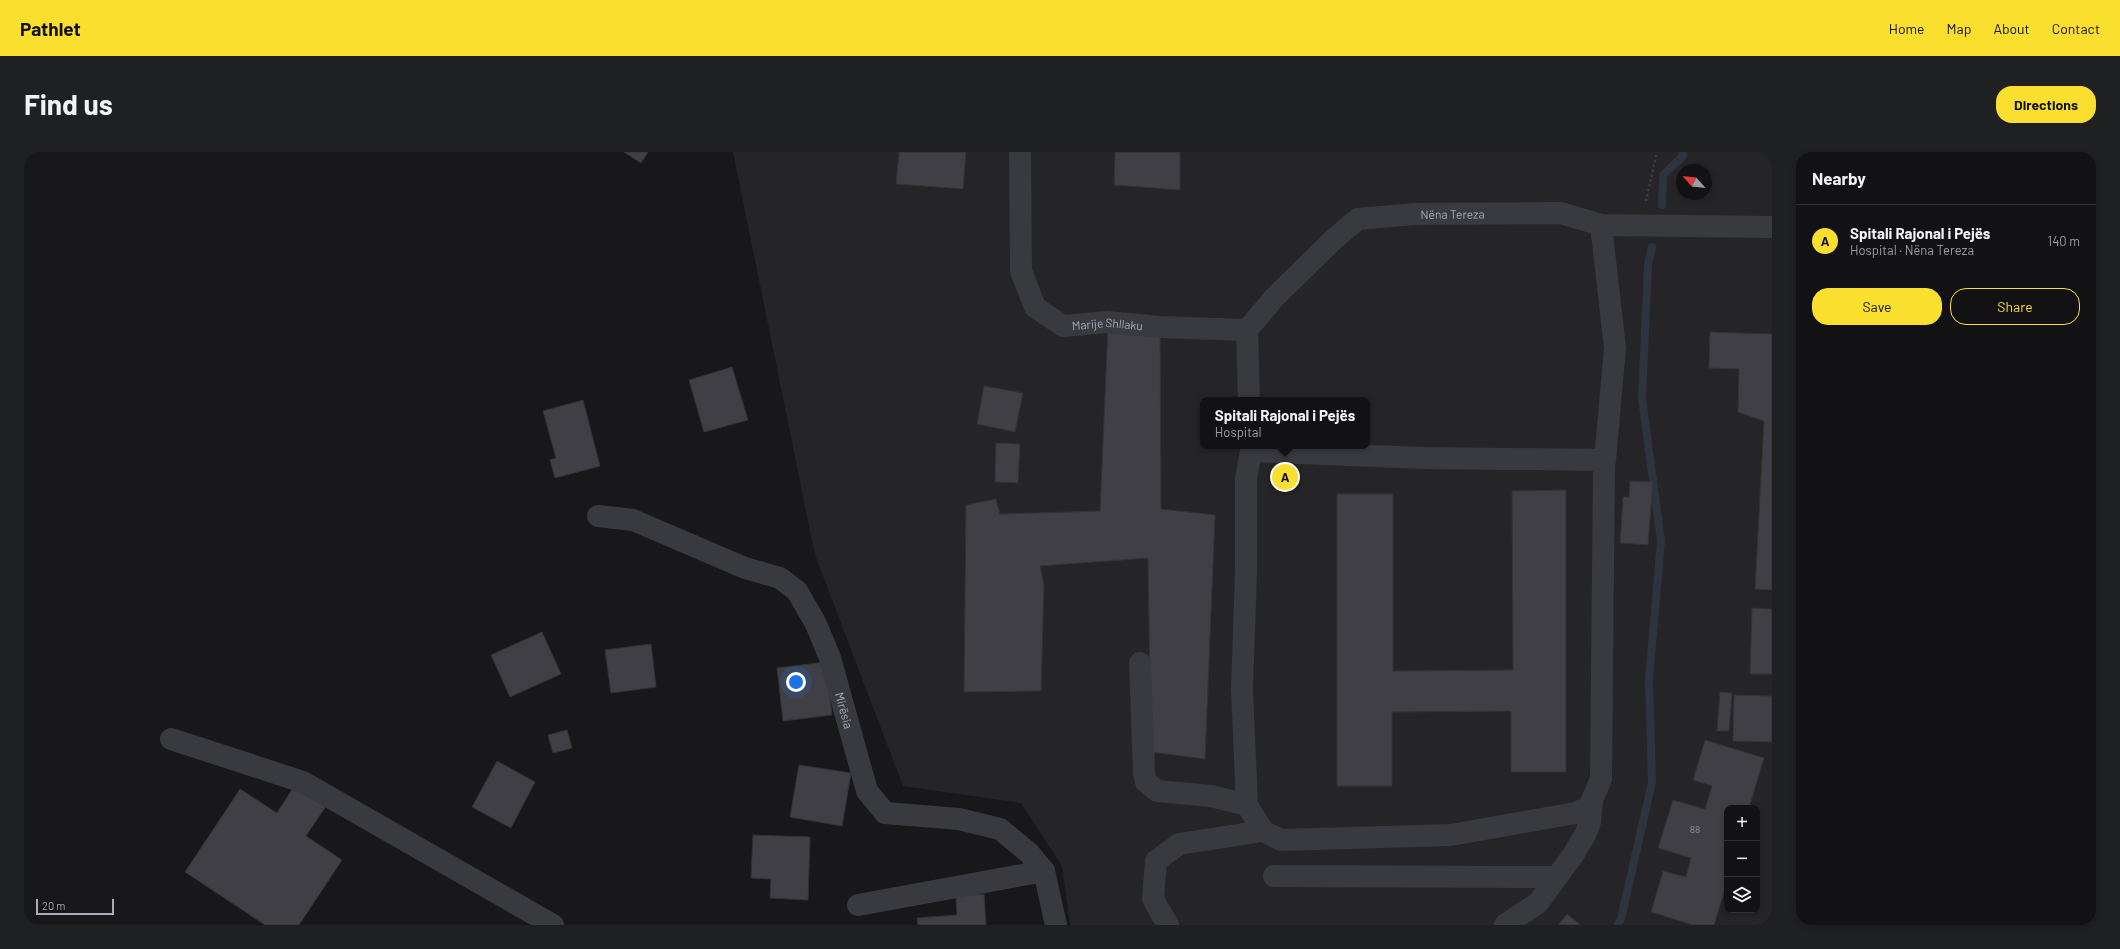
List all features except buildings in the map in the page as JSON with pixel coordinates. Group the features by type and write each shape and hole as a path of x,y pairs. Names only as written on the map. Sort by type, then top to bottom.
{"street":[{"name":"Marije Shllaku","path":"1020,152 1021,271 1035,307 1064,326 1108,322 1160,327 1247,330"},
{"name":"Nëna Tereza","path":"1247,330 1274,298 1334,240 1358,220 1414,214 1561,213 1601,225 1772,228"},
{"path":"1601,225 1615,348 1605,460 1601,779 1589,807 1575,813 1451,835 1281,840 1263,830 1247,805 1242,689 1246,572 1246,479 1251,449 1423,458 1605,460"},
{"path":"1247,330 1249,397"},
{"name":"Mirësia","path":"598,516 633,520 745,568 780,578 797,591 816,624 830,658 867,791 885,813 959,819 1000,829 1029,853 1044,870 1056,925"},
{"path":"1140,663 1144,773 1146,782 1156,791 1211,796 1247,805"},
{"path":"171,739 303,782 552,925"},
{"path":"1505,925 1538,903 1557,877 1585,835 1590,822 1592,801"},
{"path":"1168,925 1153,899 1156,861 1179,844 1263,830"},
{"path":"858,905 1044,870"},
{"path":"1274,876 1557,877"}],"path":[{"path":"1640,225 1657,152"}],"shaded area":[{"path":"733,152 1772,152 1772,925 1070,925 1062,866 1021,803 903,786 815,555"}],"waterway":[{"path":"1662,205 1663,175 1683,156 1682,152"},
{"path":"1617,925 1621,919 1652,782 1649,680 1661,541 1642,398 1648,265 1652,247"}],"place":[{"name":"Spitali Rajonal i Pejës","path":"1285,477"}]}
